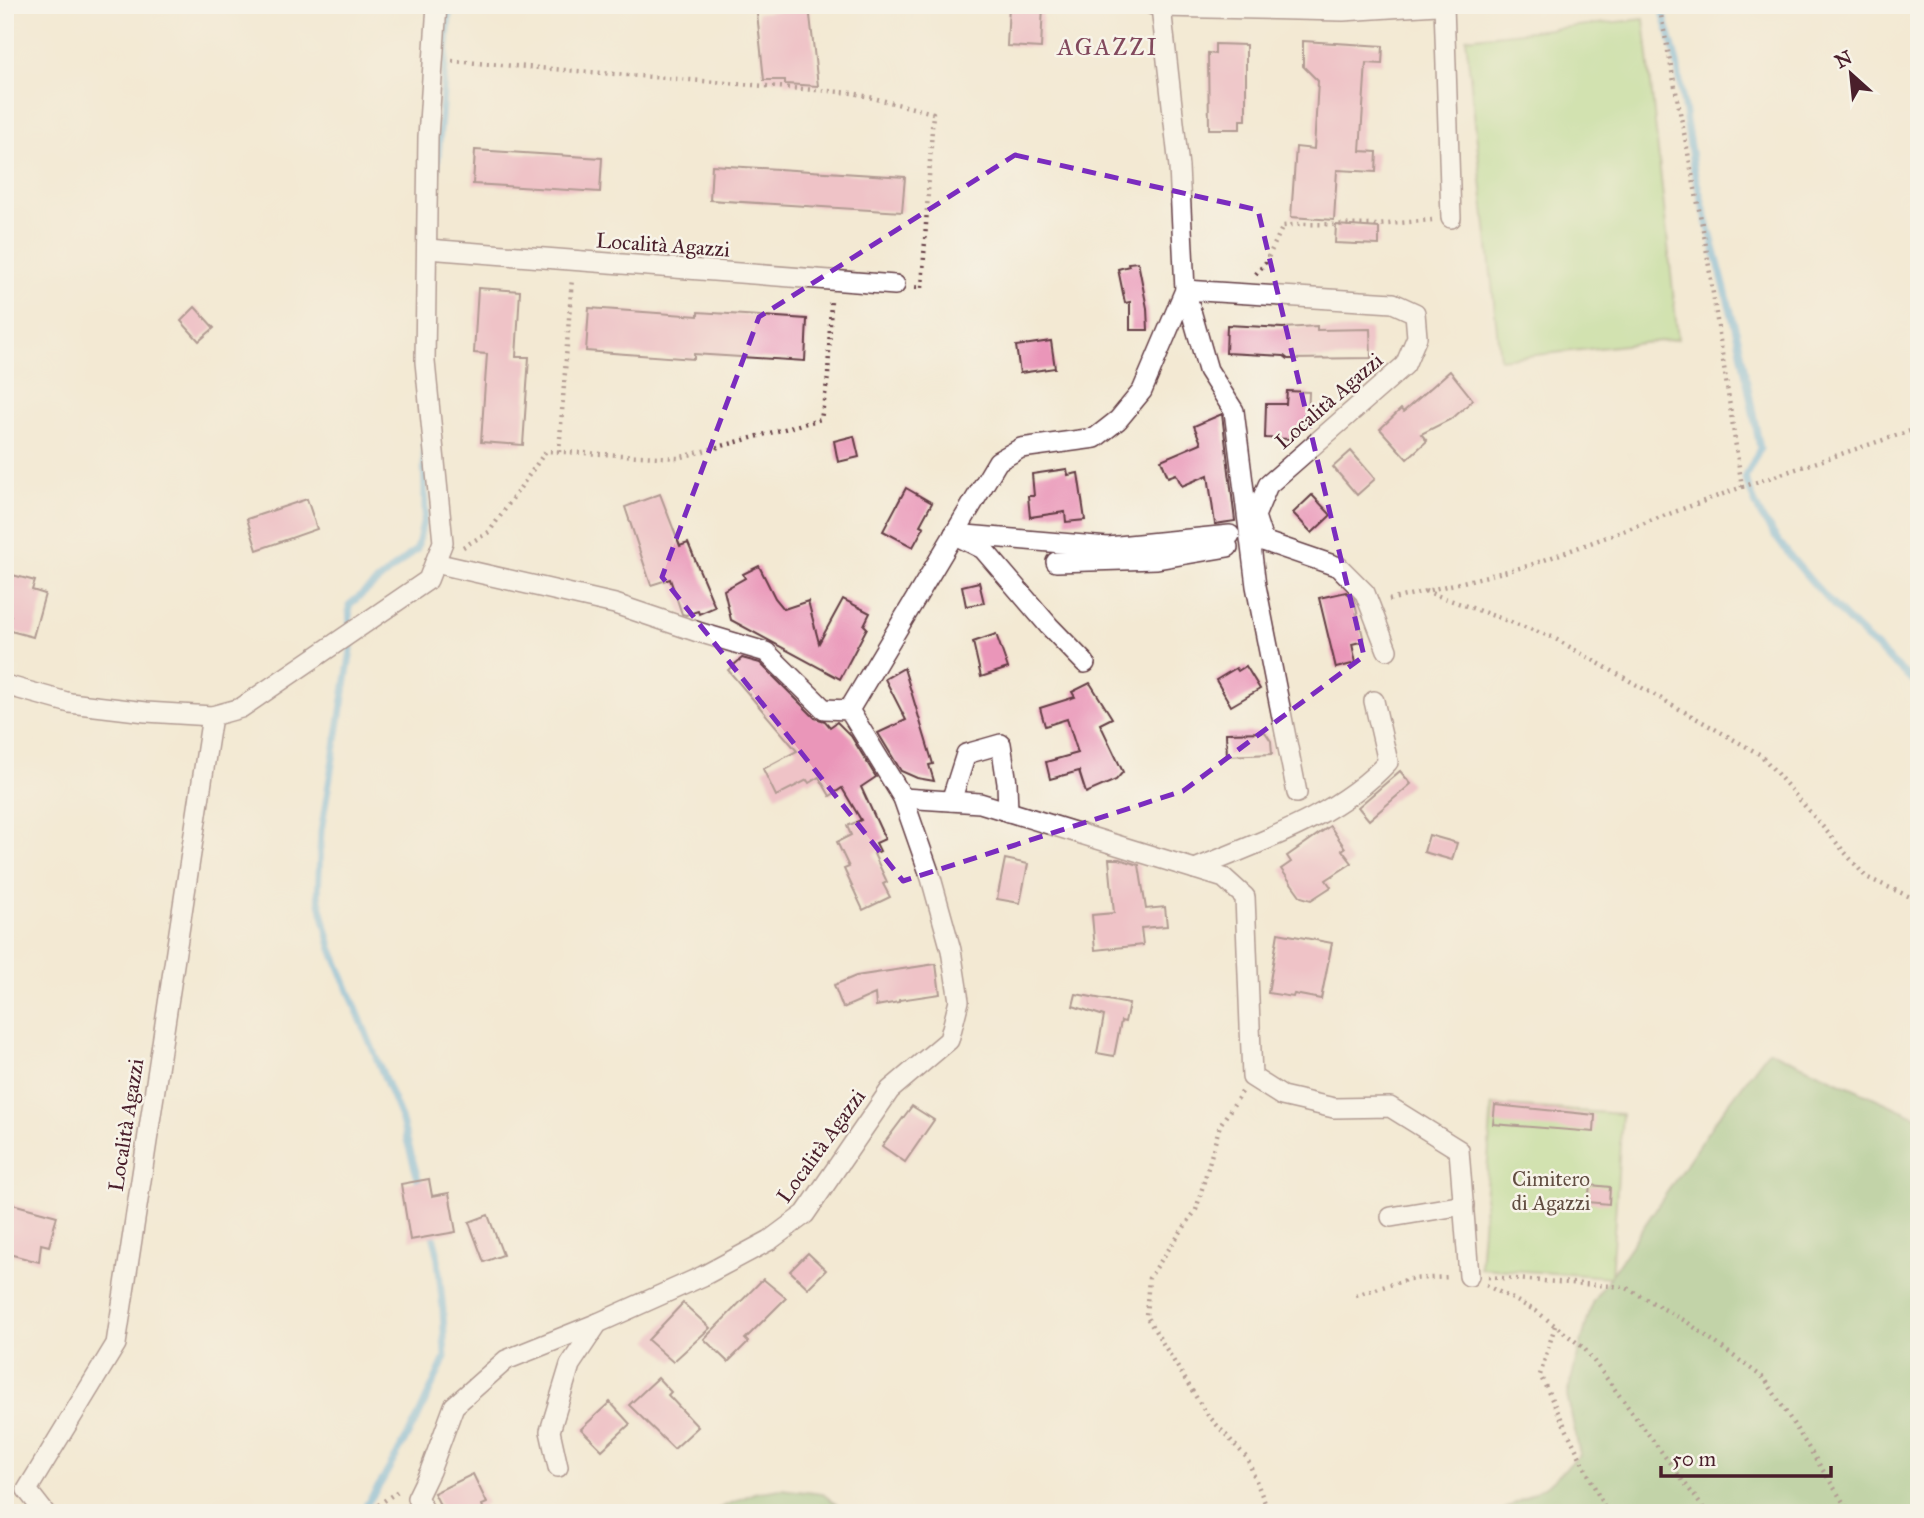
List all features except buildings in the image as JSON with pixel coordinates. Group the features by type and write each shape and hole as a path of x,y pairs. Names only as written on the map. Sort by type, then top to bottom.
{"street":[{"path":"5,685 70,703 212,716 241,708 428,580 443,542 425,362 428,137 437,5"},
{"path":"1297,793 1255,586 1234,411 1208,370 1185,290 1179,167 1157,6 1343,11 1437,5"},
{"path":"1444,5 1451,218"},
{"name":"Località Agazzi","path":"427,249 895,285"},
{"path":"435,563 615,604 766,652 824,709 849,710 998,461 1021,448 1095,438 1118,420 1142,391 1185,290"},
{"name":"Località Agazzi","path":"1185,290 1393,303 1415,313 1417,337 1405,365 1268,485 1255,516 1263,541 1339,567 1365,593 1370,605"},
{"path":"954,534 1108,547 1230,535"},
{"path":"954,534 983,549 1049,626 1085,663"},
{"path":"1056,562 1157,559 1250,543"},
{"path":"1370,605 1387,650"},
{"path":"1195,869 1306,822 1370,781 1388,762 1374,701"},
{"name":"Località Agazzi","path":"426,1513 417,1498 454,1406 506,1360 703,1276 770,1240 805,1214 890,1090 949,1040 959,1001 951,950 931,878 903,798 849,710"},
{"name":"Località Agazzi","path":"45,1513 27,1490 116,1344 212,716"},
{"path":"951,802 966,754 1001,744 1008,812"},
{"path":"903,798 980,803 1224,878 1245,897 1252,1077 1282,1096 1334,1108 1390,1108 1459,1150 1469,1276"},
{"path":"1391,1217 1464,1205"},
{"path":"558,1467 550,1432 569,1366 598,1322"}],"path":[{"path":"1659,5 1705,240 1742,487"},
{"path":"433,59 853,93 933,113 922,288 895,285"},
{"path":"1241,293 1266,262 1283,226 1377,225 1451,218"},
{"path":"559,452 573,260"},
{"path":"435,563 489,532 546,451 678,458 821,419 828,377 832,280"},
{"path":"1370,605 1528,566 1742,487 1919,428"},
{"path":"1424,591 1552,637 1761,755 1866,877 1919,901"},
{"path":"1252,1077 1220,1125 1196,1210 1149,1279 1146,1316 1206,1413 1247,1458 1269,1513"},
{"path":"1469,1276 1536,1311 1584,1348 1707,1513"},
{"path":"1356,1295 1409,1279 1469,1276 1625,1287 1687,1322 1765,1379 1850,1513"},
{"path":"1555,1326 1540,1374 1607,1513"}],"highlighted area":[{"path":"1015,155 1258,210 1364,656 1183,791 903,881 662,577 759,317"}],"green space":[{"path":"1644,19 1678,339 1500,359 1466,38"},
{"path":"1769,1050 1919,1118 1919,1513 1498,1513 1547,1485 1580,1455 1567,1395 1592,1303 1715,1121"},
{"name":"Cimitero di Agazzi","path":"1492,1105 1622,1114 1611,1277 1480,1268"},
{"path":"781,1489 823,1494 847,1513 709,1513 754,1493"}],"waterway":[{"path":"437,170 450,5"},
{"path":"1661,5 1677,62 1694,171 1739,342 1760,448 1745,478 1762,517 1799,567 1877,649 1919,686"},
{"path":"421,1190 401,1118 331,947 318,895 321,831 351,650 349,605 417,549 425,514 424,443"},
{"path":"361,1513 418,1417 445,1358 437,1250 431,1228"}],"district":[{"name":"AGAZZI","path":"1108,47"}]}
